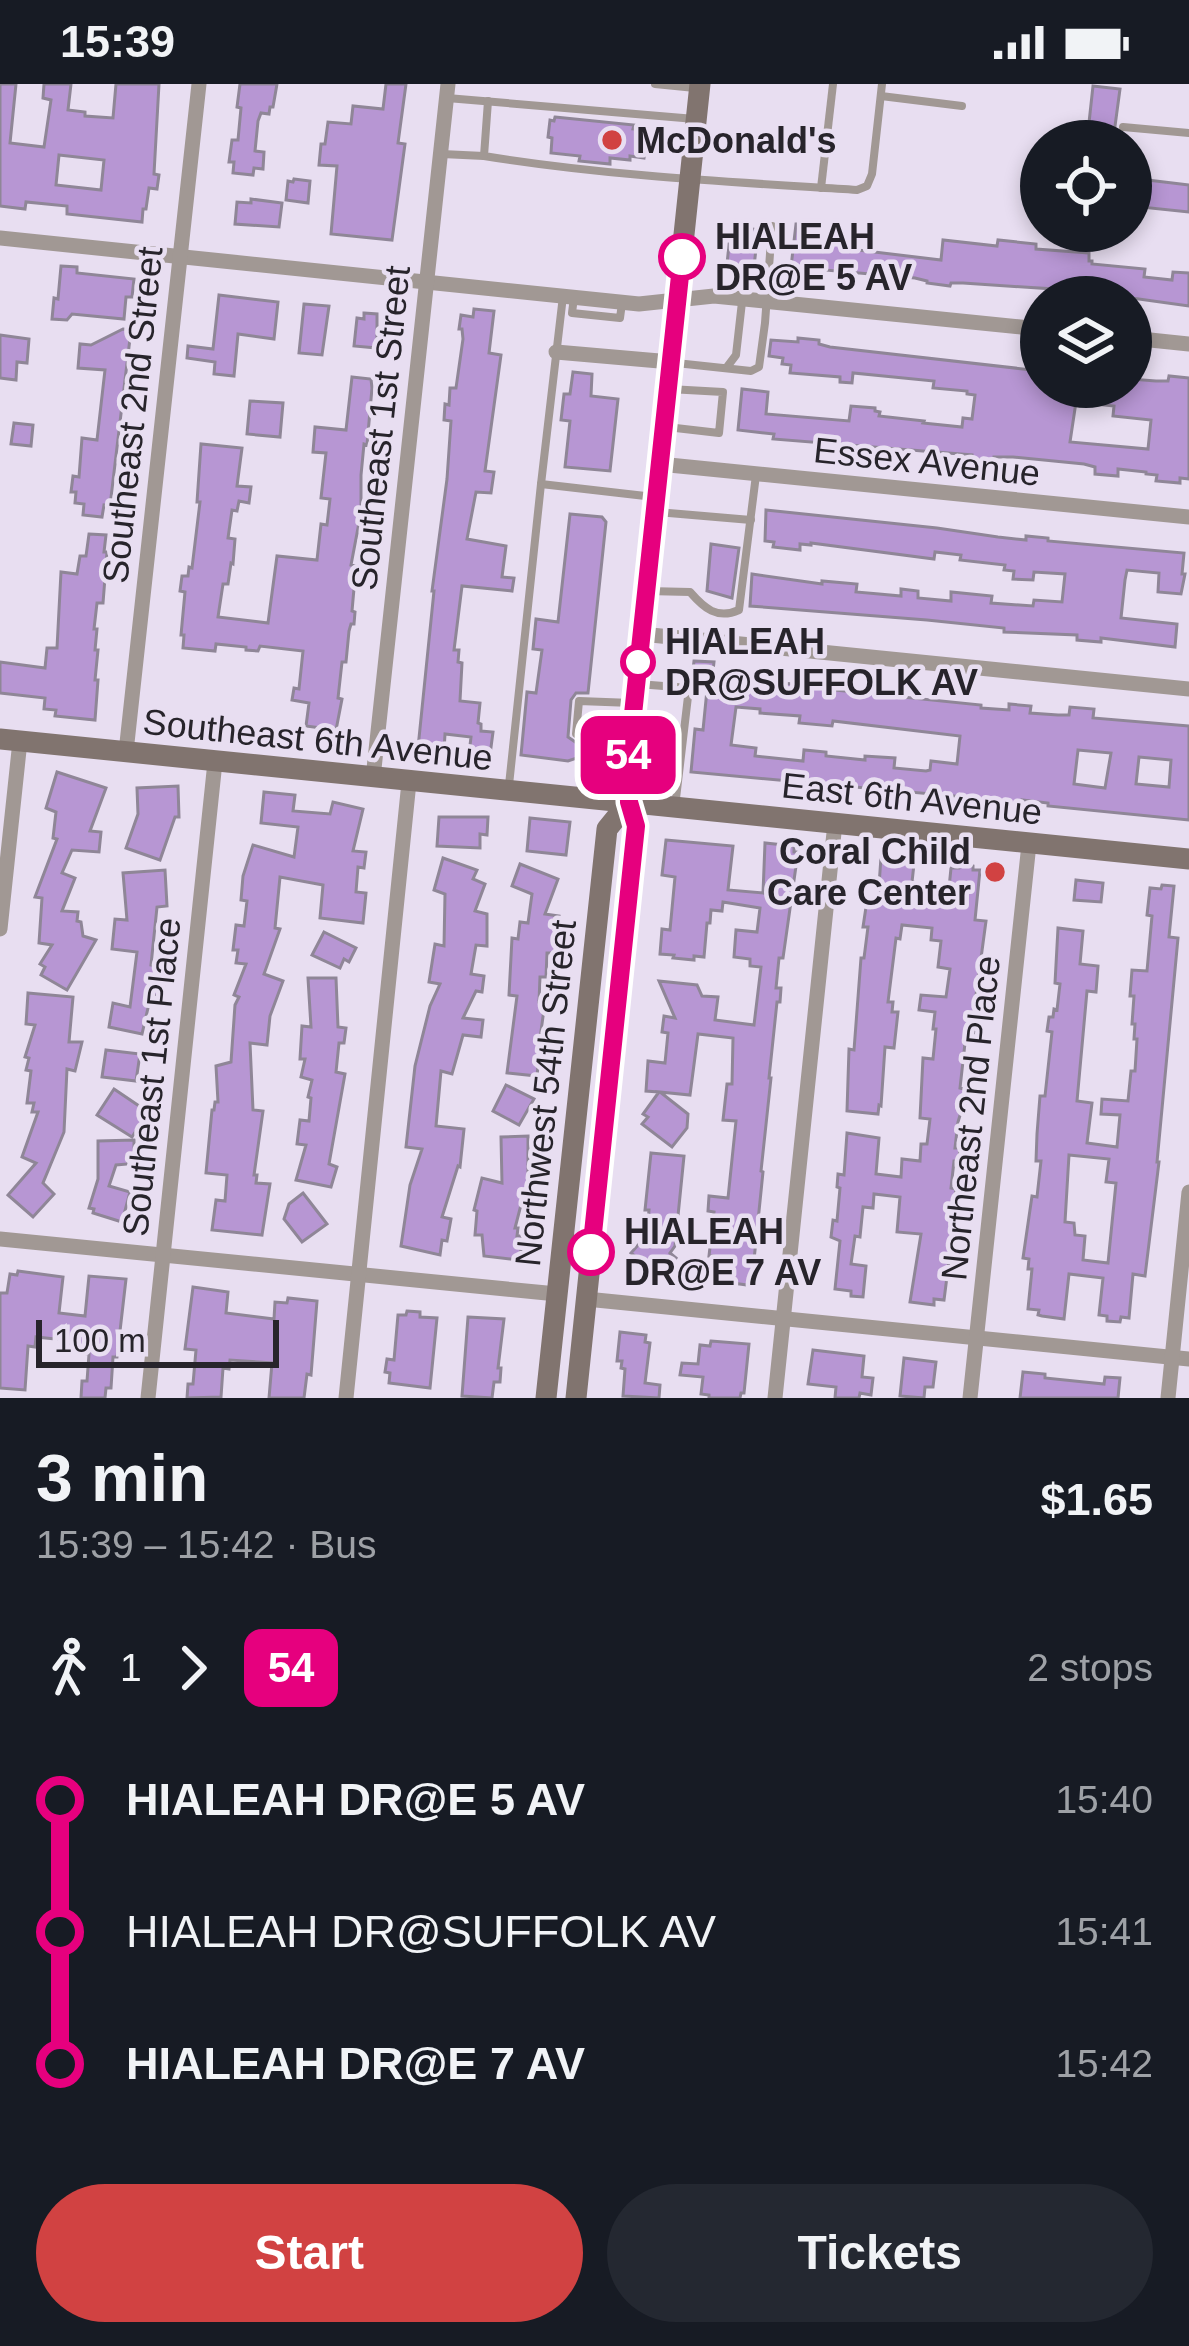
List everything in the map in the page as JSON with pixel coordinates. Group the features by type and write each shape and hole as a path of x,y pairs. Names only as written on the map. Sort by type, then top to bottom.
{"main road":[{"name":"Northwest 54th Street","path":"576,1398 636,826 629,802 628,761 700,86"},
{"name":"Southeast 6th Avenue","path":"10,740 629,802"},
{"name":"Northwest 54th Street","path":"546,1398 607,830 629,802"},
{"name":"East 6th Avenue","path":"629,802 1189,859"},
{"path":"579,1095 585,1126 574,1250 586,1299"}],"street":[{"name":"Southeast 2nd Street","path":"126,752 199,84"},
{"name":"Southeast 1st Street","path":"373,778 447,91"},
{"path":"0,238 639,304 714,296 1020,327"},
{"path":"1152,340 1189,344"},
{"path":"556,352 671,362"},
{"name":"Essex Avenue","path":"659,464 1189,517"},
{"path":"641,634 1189,689"},
{"path":"0,929 10,740"},
{"name":"Southeast 1st Place","path":"148,1398 215,762"},
{"path":"346,1398 409,782"},
{"path":"775,1398 835,823"},
{"name":"Northeast 2nd Place","path":"970,1398 1029,844"},
{"path":"1168,1398 1181,1358 1189,1192"},
{"path":"0,1239 557,1294"},
{"path":"586,1299 1181,1358"}],"lane":[{"path":"655,84 700,86"},
{"path":"821,188 833,84"},
{"path":"440,154 857,190 867,187 872,174 882,84"},
{"path":"447,91 488,101 697,119"},
{"path":"881,96 962,106"},
{"path":"484,156 488,101"},
{"path":"1152,130 1189,134"},
{"path":"671,362 759,367 772,226"},
{"path":"508,791 556,352 568,297"},
{"path":"726,368 736,356 743,298"},
{"path":"664,427 718,434 723,392 668,388"},
{"path":"646,591 690,592 707,610 730,614 742,606 757,474"},
{"path":"541,484 751,520"},
{"path":"628,761 576,734 579,700 688,688 675,808"}],"building":[{"path":"0,84 16,84 10,143 44,147 51,100 43,98 44,84 71,84 68,110 113,118 116,84 159,84 154,174 159,175 157,189 149,188 142,222 67,214 67,206 26,202 25,209 0,206","holes":["59,155 104,160 101,190 56,185"]},
{"path":"240,84 277,84 273,107 269,114 261,113 258,121 255,151 264,152 263,169 254,168 253,175 233,173 234,162 229,162 232,140 238,140"},
{"path":"386,84 406,84 398,143 405,144 392,240 331,234 337,166 319,165 328,122 351,124 353,106 383,109"},
{"path":"1093,86 1120,89 1116,120 1089,120"},
{"path":"550,120 647,130 644,158 610,158 610,164 551,153 552,138 548,137"},
{"path":"288,181 310,181 308,203 286,200"},
{"path":"1152,181 1189,185 1189,212 1152,208"},
{"path":"251,199 282,203 279,227 235,224 237,202 251,203"},
{"path":"796,224 820,226 819,236 842,238 841,248 941,260 943,240 997,246 998,240 1020,242 1020,252 1089,253 1092,264 1145,269 1144,276 1020,276 1020,287 950,286 915,278 791,267"},
{"path":"731,225 758,230 754,267 727,264"},
{"path":"61,266 77,267 77,273 134,279 124,319 72,314 67,320 52,319"},
{"path":"1173,272 1189,273 1189,306 1152,301 1152,278 1172,280"},
{"path":"219,295 278,302 274,339 238,334 234,376 214,374 215,362 187,358 188,346 213,349"},
{"path":"304,304 329,306 322,355 299,353"},
{"path":"474,309 494,311 489,353 501,355 485,471 494,472 491,493 476,492 467,539 506,546 502,577 514,578 512,591 462,586 454,650 459,650 458,662 462,663 460,701 480,703 481,731 493,732 490,755 469,754 471,737 445,734 444,751 418,748 447,479 451,421 444,420 445,404 449,405 450,388 456,388 463,339 461,315 473,317"},
{"path":"364,313 377,314 377,348 354,346 357,318 364,319"},
{"path":"123,329 131,330 110,506 104,505 102,517 83,515 84,504 75,503 76,492 71,492 73,476 79,477 82,438 97,440 105,370 78,368 80,344 91,345"},
{"path":"0,335 29,339 27,363 17,362 16,380 0,378"},
{"path":"771,340 819,340 830,347 1020,369 1020,408 1075,408 1070,442 1148,449 1151,420 1113,416 1114,408 1152,408 1152,380 1189,378 1189,479 1156,481 1157,475 1146,472 1118,469 1118,476 1095,474 1095,467 1084,464 1013,457 972,459 972,455 773,439 774,434 738,430 742,389 768,392 766,414 849,421 851,406 923,423 962,427 963,418 972,419 975,395 967,391 933,388 934,381 853,373 852,383 840,382 840,377 790,373 791,365 782,364 783,358 769,356"},
{"path":"573,372 592,374 591,396 618,399 610,471 565,467 570,421 561,420"},
{"path":"352,377 371,379 372,388 361,512 351,565 356,566 354,624 346,662 342,662 336,730 306,726 309,703 292,700 294,688 299,689 303,651 260,646 258,651 216,644 215,651 183,648 185,592 180,591 182,576 188,576 192,568 201,444 242,448 237,486 251,487 249,503 239,501 237,511 232,510 228,538 235,539 233,564 228,584 223,584 218,617 268,623 277,556 317,560 330,499 321,498 326,453 313,452 315,427 346,430"},
{"path":"250,401 283,403 280,437 247,434"},
{"path":"14,423 33,425 31,446 11,444"},
{"path":"766,510 1184,553 1181,594 1158,592 1159,573 1127,570 1121,618 1177,624 1175,647 750,606 752,574 857,584 856,592 901,596 901,589 918,591 918,598 951,601 951,592 992,596 991,603 1062,602 1065,574 1034,572 1033,580 1013,579 1014,571 1004,570 1005,565 935,552 934,559 811,543 800,544 800,550 773,547 774,542 765,541"},
{"path":"570,514 602,517 606,522 588,693 576,693 571,700 568,737 584,748 583,756 568,761 521,755 527,692 536,693 542,650 533,649 536,619 558,622"},
{"path":"89,534 106,535 107,552 103,603 97,603 94,629 98,650 95,720 55,716 56,710 44,709 45,698 0,693 0,662 45,668 47,648 57,648 61,572 77,574"},
{"path":"711,544 739,548 732,598 707,591"},
{"path":"694,661 714,662 712,680 795,684 981,708 1031,706 1030,713 1069,715 1070,707 1094,709 1093,718 1189,726 1189,820 1022,800 1021,808 997,806 998,800 691,772 695,729 703,730 708,680 692,679","holes":["736,707 800,716 799,723 832,726 833,721 960,736 957,764 931,761 926,771 894,768 895,758 865,756 865,760 804,750 803,761 755,756 756,748 731,745","1078,750 1111,753 1105,788 1074,784","1139,757 1171,760 1169,787 1136,784"]},
{"path":"57,772 106,788 90,831 101,832 99,852 72,850 62,873 75,878 62,911 78,912 83,936 96,940 67,990 41,975 45,967 40,964 52,945 39,943 42,898 35,897 57,839 53,838 56,812 46,808"},
{"path":"178,786 179,817 175,817 160,860 126,848 138,814 137,788"},
{"path":"264,792 295,795 293,811 330,814 333,802 363,809 353,851 366,852 364,868 358,867 356,892 366,893 363,923 320,918 323,885 280,877 275,928 280,929 264,974 283,981 270,1016 267,1045 250,1043 253,1110 263,1111 254,1175 256,1183 270,1184 262,1235 212,1230 216,1200 225,1201 227,1175 206,1173 212,1110 218,1102 216,1066 231,1062 239,997 234,995 246,964 236,963 238,950 233,950 236,925 244,926 243,876 253,845 294,857 298,827 261,823"},
{"path":"439,817 488,817 480,848 437,846"},
{"path":"530,818 570,822 566,855 527,851"},
{"path":"666,840 733,846 728,890 763,893 765,843 794,846 798,852 783,958 779,958 776,988 781,988 780,1002 769,1078 754,1286 711,1280 714,1212 708,1211 709,1196 728,1198 736,1121 723,1120 727,1084 732,1084 733,1038 698,1034 690,1095 660,1092 688,1114 687,1128 672,1147 642,1124 648,1117 643,1114 659,1092 646,1091 648,1061 665,1063 668,1033 662,1032 664,1016 675,1018 659,981 697,985 702,996 718,997 715,1020 754,1025 761,967 750,966 750,959 734,957 736,930 757,932 760,908 723,902 722,911 711,910 704,957 694,956 694,960 660,954 662,929 670,930 675,877 662,875"},
{"path":"881,857 904,858 904,863 914,864 912,882 949,888 951,868 960,864 980,870 975,920 986,921 975,1034 966,1034 960,1088 966,1097 955,1148 960,1148 951,1188 956,1189 954,1222 944,1300 934,1299 934,1305 910,1302 921,1234 897,1232 900,1197 874,1194 873,1208 863,1207 851,1264 866,1266 863,1297 835,1289 840,1241 831,1237 847,1133 879,1138 876,1174 901,1177 902,1159 920,1161 930,1119 920,1118 923,1058 933,1059 936,1029 935,1012 919,1010 921,995 946,997 950,969 938,967 941,941 931,940 932,928 902,925 888,1002 893,1002 892,1012 898,1012 894,1048 885,1047 881,1106 878,1114 847,1111 849,1049 854,1050 868,927 863,927 866,907 878,900"},
{"path":"443,858 477,870 473,879 485,884 475,911 487,914 487,946 476,945 471,974 484,976 482,992 476,991 463,1018 483,1020 481,1037 463,1035 452,1074 441,1071 436,1126 464,1129 460,1167 442,1217 451,1219 440,1255 401,1246 410,1185 422,1149 406,1147 415,1066 440,984 429,982 435,944 444,946 445,894 434,890"},
{"path":"520,864 558,879 545,914 559,916 555,953 547,953 546,977 540,977 539,1002 545,1002 538,1053 545,1054 537,1076 507,1073 517,996 509,995 512,938 518,939 520,922 528,923 532,894 512,886"},
{"path":"165,870 167,906 157,907 151,965 162,967 164,988 157,996 151,995 142,1034 109,1027 113,1003 130,1007 137,952 112,949 115,919 127,920 123,873"},
{"path":"1076,880 1103,883 1101,902 1074,900"},
{"path":"1162,885 1174,886 1169,937 1178,938 1145,1276 1133,1274 1129,1318 1121,1317 1120,1322 1099,1315 1103,1278 1069,1274 1064,1319 1038,1315 1039,1310 1028,1309 1032,1269 1028,1269 1029,1259 1023,1258 1041,1161 1036,1161 1037,1134 1052,1032 1047,1031 1049,1017 1057,1010 1060,984 1055,983 1058,928 1083,931 1080,964 1098,966 1096,992 1087,991 1077,1101 1092,1103 1087,1143 1117,1147 1120,1115 1101,1114 1102,1099 1128,1101 1137,1039 1132,1024 1132,970 1147,971 1150,888 1161,889","holes":["1069,1155 1109,1159 1106,1182 1116,1183 1108,1263 1083,1260 1085,1236 1075,1235 1074,1223 1065,1222"]},
{"path":"324,932 356,948 340,968 312,955"},
{"path":"308,978 336,978 338,1027 346,1028 336,1072 345,1074 329,1164 337,1167 331,1187 296,1180 306,1145 297,1144 300,1120 309,1121 311,1098 312,1080 301,1077 305,1059 300,1059 302,1026 311,1027"},
{"path":"28,993 73,997 69,1042 82,1042 75,1071 67,1069 64,1132 43,1183 54,1194 33,1217 8,1195 36,1163 22,1157 38,1112 32,1112 34,1103 27,1103 31,1071 26,1070 29,1058 25,1057 35,1025 26,1024"},
{"path":"106,1050 140,1054 136,1081 102,1077"},
{"path":"506,1085 534,1099 519,1125 493,1111"},
{"path":"114,1089 148,1112 132,1137 97,1115"},
{"path":"528,1136 528,1181 532,1182 515,1228 517,1236 522,1236 520,1260 484,1256 482,1235 475,1235 474,1210 482,1178 502,1183 501,1137"},
{"path":"134,1140 134,1156 127,1156 128,1164 116,1165 109,1186 130,1192 122,1222 93,1213 89,1208 98,1179 98,1141"},
{"path":"651,1153 684,1156 675,1246 670,1253 676,1258 661,1277 631,1253 647,1235"},
{"path":"303,1193 327,1224 302,1242 284,1219 289,1204"},
{"path":"10,1274 63,1277 59,1313 85,1316 89,1276 126,1279 117,1357 113,1357 111,1388 106,1388 105,1398 81,1398 89,1354 80,1353 81,1346 36,1337 35,1347 28,1346 25,1390 0,1388 0,1293 7,1293"},
{"path":"193,1287 228,1292 226,1313 274,1319 275,1302 287,1303 288,1298 317,1301 311,1375 307,1374 304,1398 269,1398 272,1363 230,1360 229,1369 223,1368 221,1397 187,1398 196,1350 185,1349"},
{"path":"407,1311 437,1318 430,1388 389,1383 390,1373 385,1372 387,1359 394,1360 398,1315"},
{"path":"468,1317 504,1319 500,1382 494,1382 492,1398 462,1396"},
{"path":"620,1332 646,1335 645,1342 650,1343 645,1383 660,1385 659,1398 623,1396 625,1369 617,1361"},
{"path":"711,1341 749,1344 740,1398 709,1398 701,1394 703,1377 680,1375 682,1363 698,1364 700,1345 710,1346"},
{"path":"813,1350 864,1356 862,1377 873,1378 871,1395 835,1398 836,1387 808,1384"},
{"path":"904,1358 936,1362 933,1387 925,1387 924,1398 900,1396"},
{"path":"1023,1372 1104,1384 1105,1377 1120,1378 1118,1398 1020,1398"}],"bus line":[{"name":"54","path":"591,1252 636,826 629,802 628,761 682,257"}],"place":[{"name":"McDonald's","path":"612,140"},
{"name":"HIALEAH DR@E 5 AV","path":"682,257"},
{"name":"HIALEAH DR@SUFFOLK AV","path":"638,662"},
{"name":"Coral Child Care Center","path":"995,872"},
{"name":"HIALEAH DR@E 7 AV","path":"591,1252"}]}
